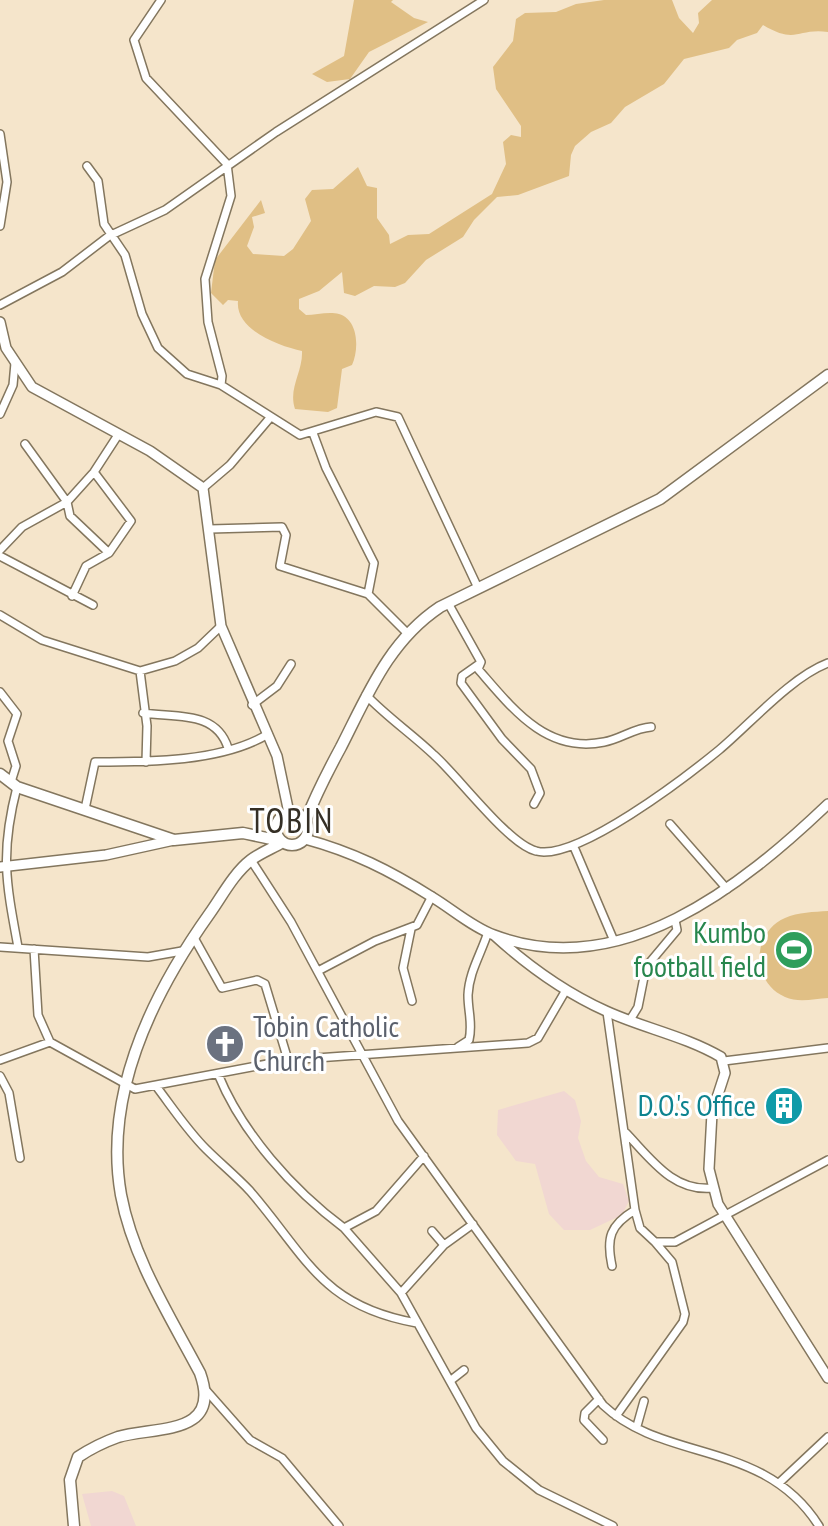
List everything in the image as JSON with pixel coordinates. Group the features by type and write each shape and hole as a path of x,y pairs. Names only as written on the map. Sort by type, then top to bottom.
{"main road":[{"path":"0,774 14,784 174,840 243,833 294,845 305,839 308,830 306,820 366,695 407,633 448,603 660,499 828,375"},
{"path":"282,842 276,825 289,813 306,820"},
{"path":"74,1526 70,1480 78,1457 120,1437 175,1429 190,1422 201,1409 205,1389 141,1259 126,1217 118,1145 126,1084 142,1033 182,951 251,860 282,842"}],"street":[{"path":"161,0 134,40 146,78 227,164 231,196 205,279 208,322 222,376 221,385"},
{"path":"0,305 62,272 109,236 165,210 227,164 484,0"},
{"path":"0,134 7,182 0,226"},
{"path":"87,166 98,181 109,236 125,255 142,314 158,348 187,374 221,385 269,419 300,435 376,412 398,417 478,588"},
{"path":"0,322 0,330 15,363 32,387 150,451 203,488 221,626 252,705 277,756 289,813"},
{"path":"0,414 13,385 15,363"},
{"path":"13,385 22,389 32,387"},
{"path":"203,488 230,465 269,419"},
{"path":"313,433 326,468 374,563 368,594"},
{"path":"93,605 0,553 22,527 67,502 94,472 118,435"},
{"path":"25,444 67,502 70,516 109,553"},
{"path":"72,596 86,566 109,553 131,521 94,472"},
{"path":"210,529 282,527 286,535 280,566 368,594 407,633"},
{"path":"448,603 481,662"},
{"path":"0,615 42,640 140,671 175,661 198,648 221,626"},
{"path":"481,662 478,669 495,689 536,730 551,739 600,743 651,727"},
{"path":"481,662 462,676 461,683 502,739 531,769 540,793 534,804"},
{"path":"366,695 434,755 506,830 528,847 552,853 574,847 676,782 789,690 828,663"},
{"path":"252,705 277,686 291,664"},
{"path":"140,671 147,726 146,762"},
{"path":"0,692 17,714 8,741 16,766 1,867 18,947"},
{"path":"143,713 209,722 224,735 228,748"},
{"path":"85,809 95,762 146,762 252,744 268,734"},
{"path":"491,934 562,947 614,941 675,920 727,889 769,858 828,804"},
{"path":"670,824 727,889"},
{"path":"305,839 352,852 432,896 491,934 529,966 607,1012 717,1054 724,1061 725,1073 711,1126 709,1169 713,1188 723,1216 828,1378"},
{"path":"1,867 106,855 174,840"},
{"path":"574,847 614,941"},
{"path":"251,860 318,971 398,1121 599,1399 616,1416 637,1426 725,1457 779,1483 796,1496 819,1526"},
{"path":"318,971 375,941 411,929 417,925 432,896"},
{"path":"630,1020 638,1007 646,967 677,930 675,920"},
{"path":"411,929 403,968 412,1001"},
{"path":"456,1048 469,1040 473,1026 468,996 470,981 491,934"},
{"path":"193,936 222,988 257,980 265,984 288,1060"},
{"path":"0,947 148,957 182,951"},
{"path":"34,949 38,1015 50,1042 135,1089 288,1060 534,1042 566,990"},
{"path":"638,1007 646,1025"},
{"path":"607,1012 635,1210 640,1228 672,1262"},
{"path":"0,1060 50,1042"},
{"path":"724,1061 828,1048"},
{"path":"218,1074 233,1108 288,1177 320,1211 344,1228 401,1293 476,1428 503,1461 539,1490 613,1526"},
{"path":"0,1076 9,1093 20,1158"},
{"path":"156,1086 204,1147 249,1190 313,1273 347,1299 389,1318 417,1323"},
{"path":"624,1131 661,1171 682,1185 698,1189 713,1188"},
{"path":"344,1228 376,1211 424,1156"},
{"path":"655,1242 675,1242 828,1160"},
{"path":"612,1266 608,1237 612,1227 635,1210"},
{"path":"401,1293 444,1245 473,1224"},
{"path":"432,1231 444,1245"},
{"path":"616,1416 683,1322 684,1305 672,1262 675,1242"},
{"path":"450,1381 464,1370"},
{"path":"205,1389 250,1440 290,1466 339,1526"},
{"path":"599,1399 585,1413 584,1420 603,1440"},
{"path":"637,1426 644,1401"},
{"path":"779,1483 828,1437"}],"shaded area":[{"path":"354,0 393,0 391,2 414,18 428,22 369,52 350,79 327,82 312,74 344,56"},
{"path":"604,0 672,0 679,18 693,33 699,23 698,13 712,0 828,0 828,32 790,35 763,25 757,33 737,40 729,48 684,59 664,84 625,107 611,123 591,132 575,146 569,176 518,195 497,197 474,220 463,237 426,260 405,283 395,287 374,286 355,296 344,293 342,272 319,291 299,299 299,309 306,315 331,313 346,317 356,336 356,352 352,365 342,369 337,408 328,412 295,409 293,394 302,351 260,335 244,320 238,301 228,300 223,305 211,293 215,260 261,200 265,213 252,217 254,227 247,246 253,254 284,256 293,249 311,221 305,199 312,190 333,189 358,167 367,186 377,188 377,218 389,235 390,244 408,235 429,234 492,194 506,164 503,142 511,135 521,137 521,126 496,89 493,67 513,41 516,19 525,13 556,12 576,4"},
{"name":"Kumbo football field","path":"828,911 828,998 801,1000 785,997 774,990 761,969 761,946 766,935 774,925 790,916"},
{"path":"564,1091 575,1100 581,1121 578,1138 586,1161 599,1177 623,1184 629,1201 622,1215 590,1230 564,1230 549,1214 535,1164 516,1161 497,1135 498,1110"},
{"path":"112,1491 124,1496 136,1526 91,1526 82,1494"}],"place":[{"name":"Kumbo football field","path":"794,950"},
{"name":"Tobin Catholic Church","path":"225,1044"},
{"name":"D.O.'s Office","path":"784,1106"}],"district":[{"name":"TOBIN","path":"292,821"}]}
